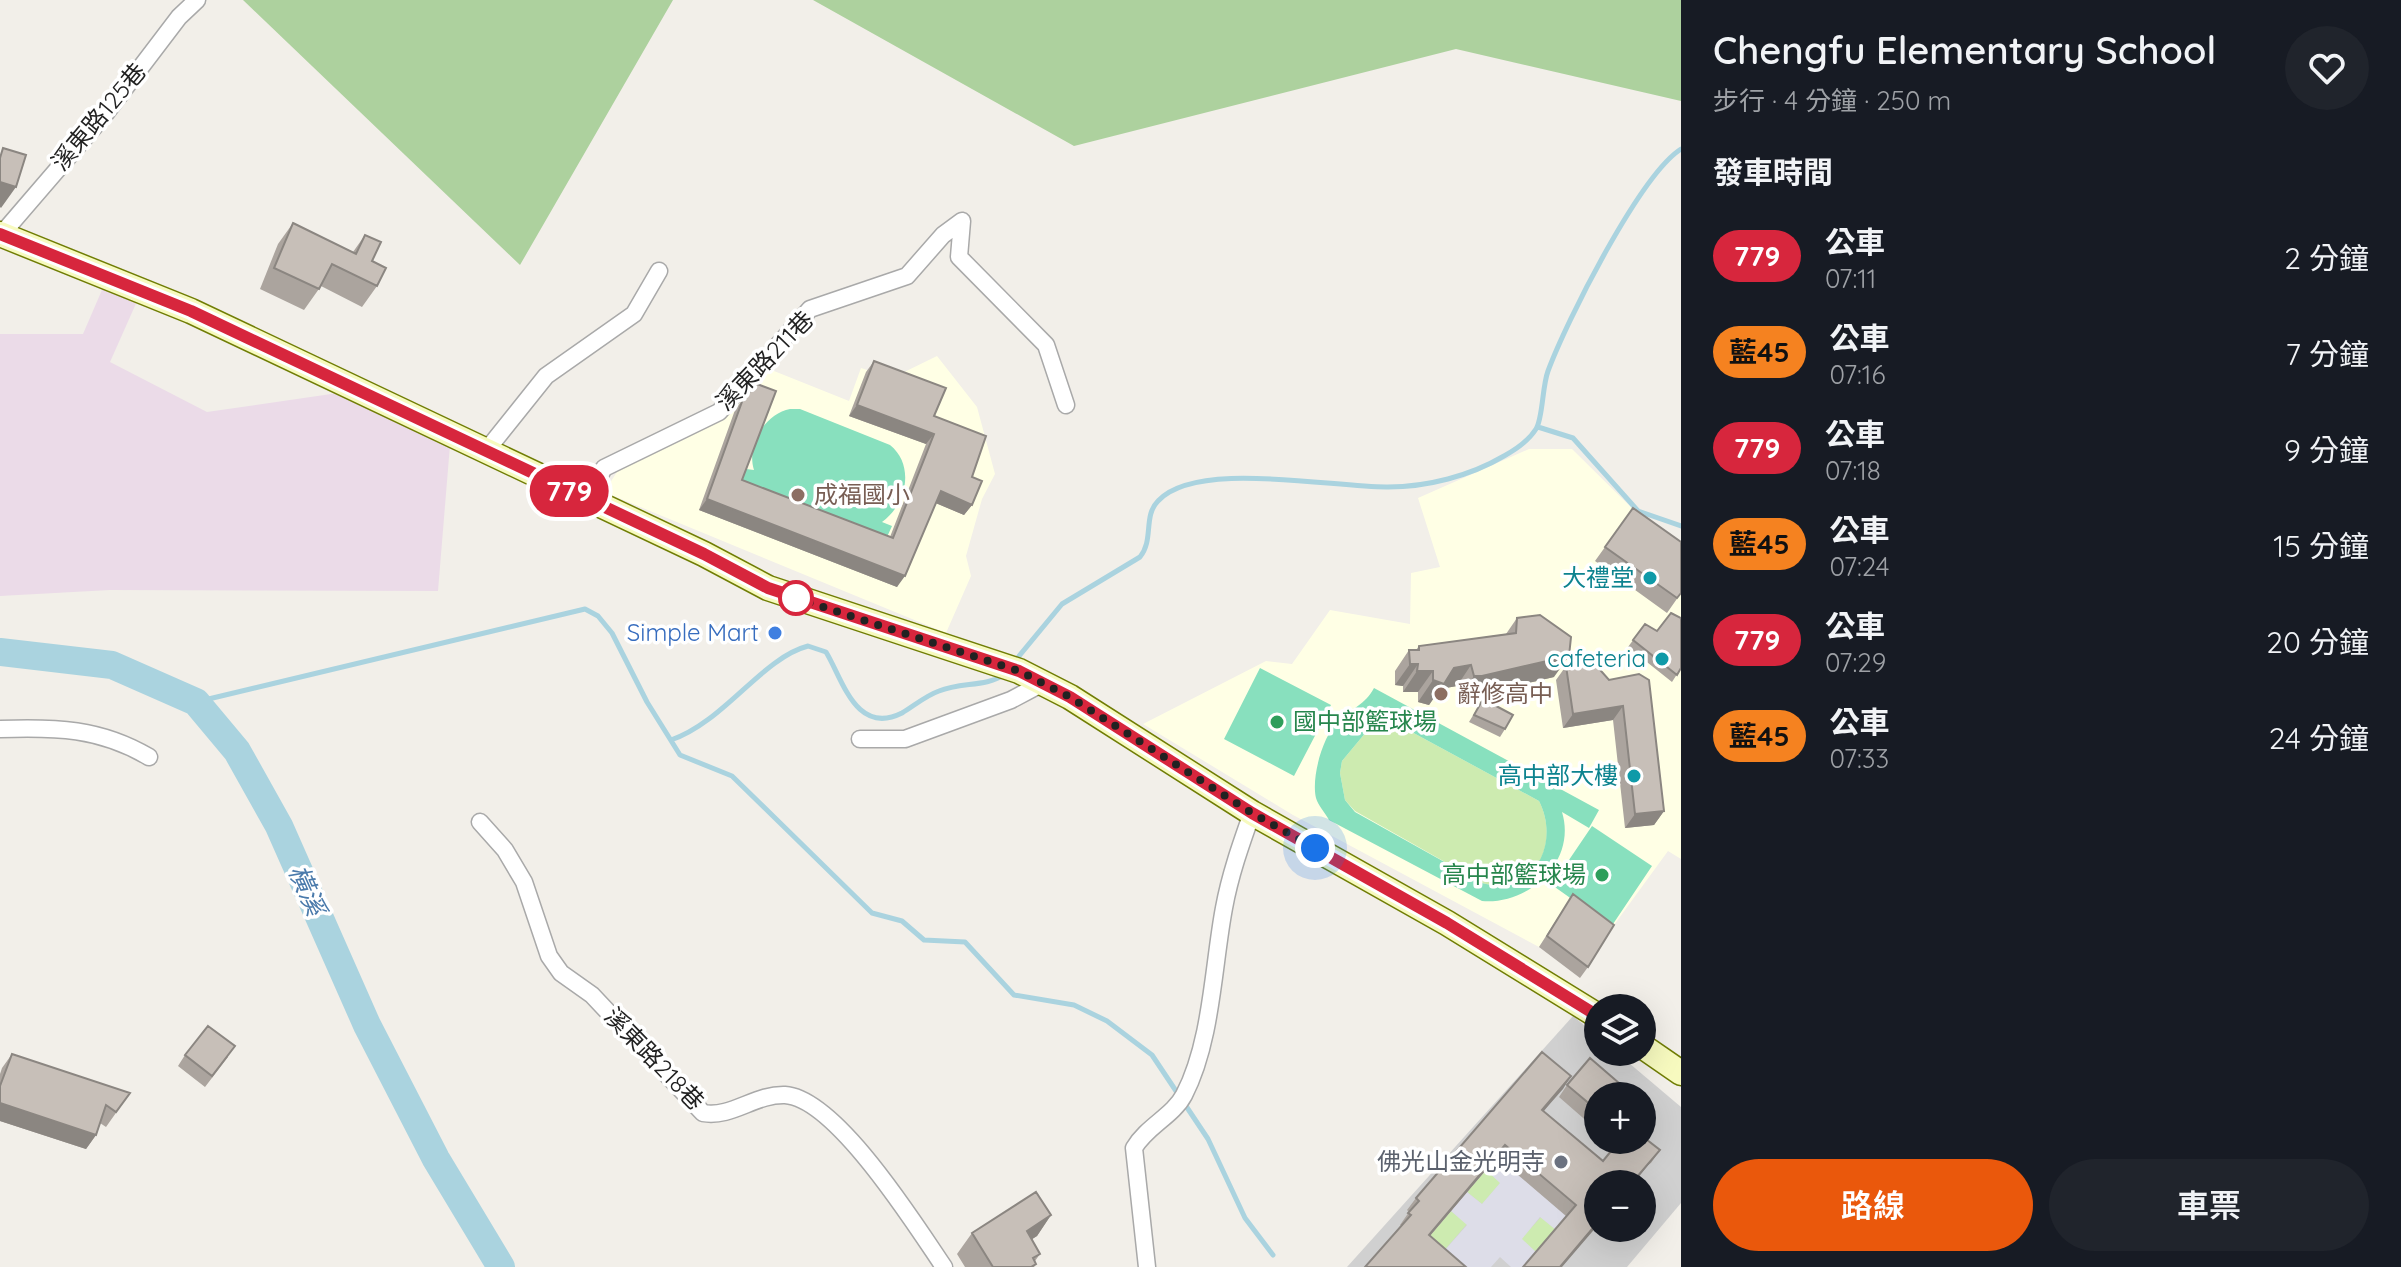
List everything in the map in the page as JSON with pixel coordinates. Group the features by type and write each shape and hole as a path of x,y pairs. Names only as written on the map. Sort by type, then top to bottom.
{"main road":[{"path":"0,234 191,311 704,554 768,588 1012,669 1043,683 1252,813 1447,923 1584,1007"},
{"path":"1656,1056 1681,1073"}],"street":[{"name":"溪東路125巷","path":"0,234 106,113 179,17 197,0"},
{"name":"溪東路211巷","path":"587,499 604,468 719,412 810,309 907,276 943,235 962,221 959,257 1046,345 1066,405"},
{"path":"486,451 546,376 634,314 659,271"},
{"path":"860,739 905,739 1011,700 1043,683"},
{"path":"0,729 75,731 118,738 149,757"},
{"path":"1147,1267 1134,1148 1142,1134 1182,1098 1215,976 1230,873 1252,813"},
{"name":"溪東路218巷","path":"480,822 505,850 524,882 549,956 561,973 592,995 703,1113 718,1116 765,1097 783,1095 810,1105 843,1132 899,1199 944,1267"}],"shaded area":[{"path":"105,283 138,299 110,362 207,412 338,393 450,445 438,591 110,590 0,596 0,334 83,334"},
{"name":"成福國小","path":"937,356 977,407 995,474 982,499 966,556 971,576 946,633 604,492 619,469 685,439 727,413 769,369 849,401 861,368 892,378"},
{"name":"辭修高中","path":"1529,449 1572,449 1657,533 1681,546 1681,859 1668,851 1606,936 1565,906 1539,947 1293,815 1143,724 1266,661 1292,664 1330,610 1410,624 1411,573 1440,567 1418,498"},
{"name":"佛光山金光明寺","path":"1573,1016 1584,1025 1584,1066 1633,1066 1651,1082 1584,1082 1584,1154 1656,1154 1656,1086 1681,1107 1681,1203 1656,1233 1656,1170 1584,1170 1584,1242 1648,1242 1627,1267 1347,1267"},
{"path":"1497,1157 1568,1217 1556,1230 1540,1217 1522,1239 1537,1253 1525,1267 1511,1267 1500,1257 1491,1267 1444,1267 1436,1260 1467,1225 1451,1211 1467,1192 1482,1204 1500,1183 1486,1170"}],"green space":[{"path":"243,0 673,0 520,265"},
{"path":"813,0 1681,0 1681,101 1456,49 1074,146"},
{"path":"790,409 800,409 890,445 898,453 903,463 905,484 897,505 882,522 892,526 887,537 741,481 746,469 754,470 753,451 760,432 773,417"},
{"name":"國中部籃球場","path":"1260,668 1331,705 1294,776 1224,739"},
{"path":"1374,688 1599,810 1589,828 1562,812 1565,830 1562,847 1556,863 1545,876 1532,888 1516,896 1482,901 1329,820 1316,798 1315,779 1320,757 1338,721","holes":["1386,722 1397,724 1539,801 1547,834 1538,863 1528,875 1516,882 1500,885 1482,883 1355,812 1345,800 1340,773 1342,761 1372,725"]},
{"path":"1386,722 1397,724 1539,801 1547,834 1544,850 1529,875 1500,885 1482,883 1355,811 1345,800 1340,773 1342,761 1372,725"},
{"name":"高中部籃球場","path":"1592,826 1652,866 1611,927 1552,885"},
{"path":"1486,1170 1501,1182 1482,1204 1467,1192"},
{"path":"1451,1211 1467,1224 1436,1260 1420,1247"},
{"path":"1541,1217 1556,1230 1537,1253 1521,1239"}],"building":[{"path":"3,148 26,155 16,187 0,182"},
{"path":"293,223 356,254 365,235 381,242 372,261 386,268 377,286 332,264 319,289 274,268"},
{"path":"874,361 946,388 934,416 986,436 972,477 982,481 972,505 941,491 905,576 707,499 743,399 757,384 776,391 742,480 893,538 934,434 857,405"},
{"name":"大禮堂","path":"1633,508 1681,542 1681,593 1677,598 1605,547"},
{"name":"cafeteria","path":"1671,613 1681,618 1681,668 1677,675 1633,640 1645,624 1657,631"},
{"path":"1540,615 1571,637 1569,656 1482,676 1474,676 1471,665 1454,668 1444,684 1433,680 1433,671 1417,671 1418,664 1410,664 1409,650 1419,650 1419,646 1516,633 1517,618"},
{"path":"1594,663 1609,680 1639,674 1649,680 1664,811 1635,814 1623,706 1573,714 1566,666"},
{"path":"1483,699 1513,715 1505,729 1474,715"},
{"path":"1573,894 1614,925 1588,967 1547,936"},
{"path":"208,1026 235,1046 212,1076 185,1055"},
{"path":"1542,1052 1571,1076 1542,1110 1584,1145 1584,1154 1595,1154 1603,1161 1609,1154 1656,1154 1656,1147 1660,1150 1643,1170 1584,1170 1584,1239 1560,1267 1523,1267 1576,1205 1505,1145 1429,1235 1466,1267 1365,1267 1411,1215 1408,1213 1419,1201 1416,1198"},
{"path":"12,1054 130,1093 116,1112 106,1105 96,1135 0,1103 0,1086"},
{"path":"1584,1065 1599,1066 1618,1082 1584,1082 1584,1099 1567,1085"},
{"path":"1036,1192 1051,1215 1027,1231 1040,1254 1033,1258 1036,1264 1031,1267 993,1267 972,1233"}],"waterway":[{"path":"1015,661 1062,604 1140,557 1147,543 1153,507 1177,488 1202,481 1233,478 1388,487 1418,485 1477,469 1522,444 1538,424 1548,371 1557,348 1606,251 1645,188 1681,149"},
{"path":"1538,427 1573,438 1638,511 1681,526"},
{"path":"196,702 585,609 598,616 612,633 647,702 680,755 732,776 872,913 902,921 924,940 965,942 1014,995 1074,1005 1107,1021 1152,1055 1208,1139 1245,1218 1273,1255"},
{"path":"671,740 708,719 775,663 808,646 826,652 853,702 873,717 886,718 902,713 939,691 1004,675"},
{"name":"橫溪","path":"0,652 112,665 196,702 237,751 279,826 367,1025 436,1159 501,1267"}],"bus line":[{"name":"779","path":"0,234 191,311 544,481 704,554 768,588 1019,671 1070,697 1252,813 1447,923 1584,1006"}],"place":[{"name":"成福國小","path":"798,495"},
{"name":"大禮堂","path":"1650,578"},
{"name":"Simple Mart","path":"775,633"},
{"name":"cafeteria","path":"1662,659"},
{"name":"辭修高中","path":"1441,694"},
{"name":"國中部籃球場","path":"1277,722"},
{"name":"高中部大樓","path":"1634,776"},
{"name":"高中部籃球場","path":"1602,875"},
{"name":"佛光山金光明寺","path":"1561,1162"}],"route":[{"path":"796,598 1019,671 1070,697 1252,813 1315,848"}]}
